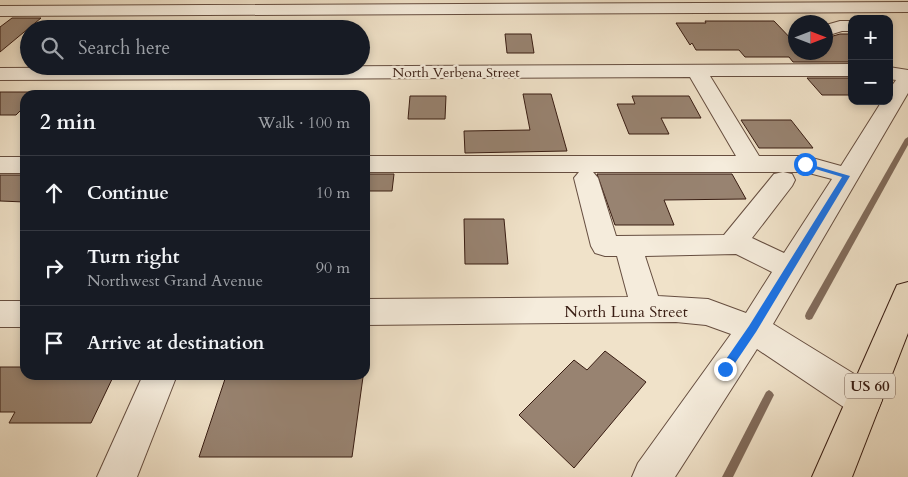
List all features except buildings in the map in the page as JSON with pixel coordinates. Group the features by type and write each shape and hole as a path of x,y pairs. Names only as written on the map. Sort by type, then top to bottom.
{"highway":[{"name":"US 60","path":"832,477 908,294"}],"street":[{"path":"0,11 314,5 776,8 856,4 908,7"},
{"path":"308,20 314,5"},
{"path":"776,8 788,19"},
{"path":"833,28 848,26"},
{"path":"831,60 845,70"},
{"name":"North Verbena Street","path":"370,75 845,70"},
{"path":"697,71 752,164"},
{"name":"North Verbena Street","path":"0,74 20,74"},
{"path":"652,477 753,329 908,76 893,74"},
{"name":"North Verbena Street","path":"142,75 367,75"},
{"path":"370,164 805,164 846,176"},
{"path":"0,165 20,165"},
{"path":"586,178 606,246 731,245 783,180"},
{"path":"734,241 789,268"},
{"path":"628,246 647,310"},
{"name":"North Luna Street","path":"370,312 676,309 708,312 753,329 864,400"},
{"path":"0,314 20,314"},
{"path":"117,477 158,380"}],"waterway":[{"path":"809,316 908,139"},
{"path":"727,477 769,395"}],"route":[{"path":"725,369 753,329 846,176 805,164"}]}
